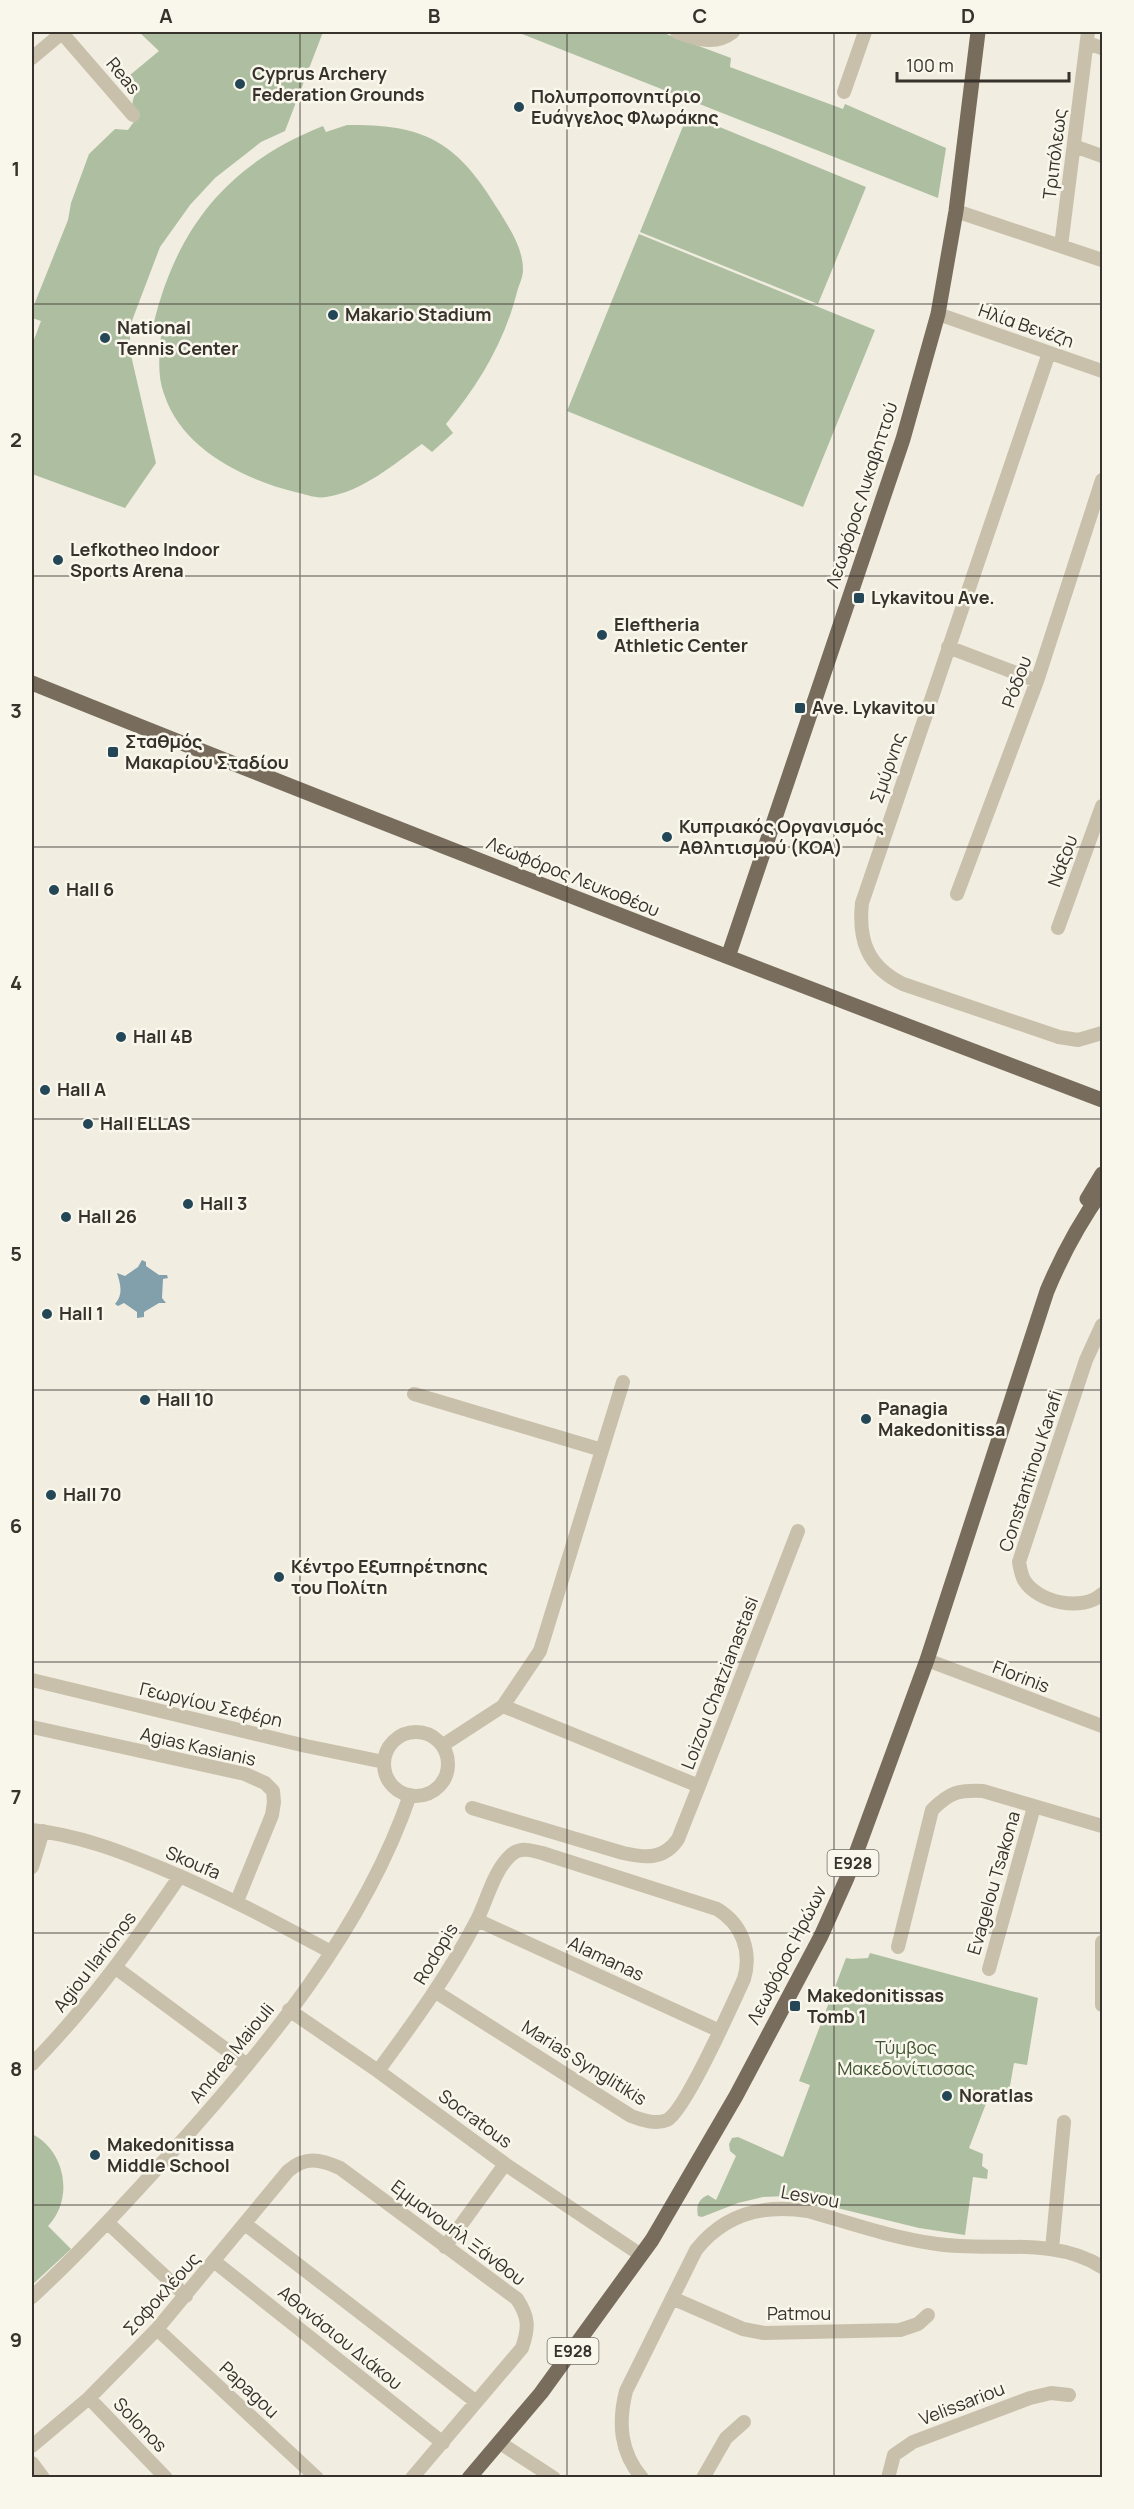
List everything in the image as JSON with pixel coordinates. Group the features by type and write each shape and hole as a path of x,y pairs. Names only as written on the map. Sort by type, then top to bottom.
{"main road":[{"name":"Λεωφόρος Λυκαβηττού","path":"728,957 903,438 938,314 956,211 978,32"},
{"name":"Λεωφόρος Λευκοθέου","path":"32,683 664,934 1098,1097"},
{"path":"1085,1216 1087,1198 1102,1174"},
{"name":"Λεωφόρος Ηρώων","path":"469,2478 548,2385 669,2214 736,2096 820,1936 847,1878 927,1660 1032,1332 1059,1262 1102,1191"}],"street":[{"path":"32,58 63,32"},
{"name":"Reas","path":"63,32 133,115"},
{"path":"677,32 706,41 726,37 733,32"},
{"path":"844,92 865,32"},
{"path":"1088,37 1102,48"},
{"name":"Τριπόλεως","path":"1061,246 1088,37"},
{"path":"1074,146 1102,156"},
{"path":"956,211 1102,260"},
{"name":"Ηλία Βενέζη","path":"938,314 1102,371"},
{"name":"Σμύρνης","path":"1049,353 862,903 861,930 866,948 878,968 888,977 903,984 1059,1037 1078,1040 1102,1034"},
{"name":"Ρόδου","path":"957,894 1037,681 1102,480"},
{"path":"948,647 1037,681"},
{"name":"Νάξου","path":"1058,928 1102,806"},
{"name":"Constantinou Kavafi","path":"1102,1325 1086,1360 1019,1562 1020,1571 1029,1586 1049,1598 1077,1604 1088,1603 1102,1594"},
{"path":"443,1745 503,1706 540,1651 623,1382"},
{"path":"414,1394 558,1435 602,1450"},
{"name":"Loizou Chatzianastasi","path":"503,1706 699,1786 798,1531"},
{"name":"Florinis","path":"927,1660 1102,1726"},
{"name":"Γεωργίου Σεφέρη","path":"32,1680 306,1746 384,1761"},
{"name":"Agias Kasianis","path":"32,1727 245,1774 265,1783 273,1791 273,1810 237,1901"},
{"path":"407,1732 427,1733 443,1745 449,1765 442,1784 427,1794 410,1796 393,1787 388,1780 384,1761 391,1743 407,1732"},
{"path":"471,1808 623,1854 653,1857 672,1847 678,1839 699,1786"},
{"path":"898,1947 932,1810 946,1796 962,1790 983,1791 1102,1826"},
{"name":"Andrea Maiouli","path":"32,2297 108,2223 216,2104 289,2010 331,1952 381,1864 410,1796"},
{"name":"Evagelou Tsakona","path":"989,1969 1034,1807"},
{"path":"32,1867 38,1831"},
{"name":"Skoufa","path":"38,1831 103,1846 180,1876 237,1901 331,1952"},
{"name":"Rodopis","path":"378,2071 436,1992 477,1920 502,1866 516,1851"},
{"name":"Marias Synglitikis","path":"436,1992 631,2116 651,2122 666,2120 679,2108 720,2031 744,1979 748,1960 744,1940 738,1927 728,1915 707,1905 542,1853 516,1851"},
{"name":"Agiou Ilarionos","path":"32,2064 60,2035 116,1968 180,1876"},
{"name":"Alamanas","path":"477,1920 720,2031"},
{"path":"1102,1942 1102,2005"},
{"path":"116,1968 247,2065"},
{"name":"Socratous","path":"289,2010 378,2071 505,2164 641,2255"},
{"path":"1052,2249 1064,2122"},
{"name":"Σοφοκλέους","path":"32,2445 89,2398 157,2329 215,2262 288,2171 309,2159"},
{"name":"Εμμανουήλ Ξάνθου","path":"309,2159 330,2163 340,2168 517,2298 525,2310 529,2323 522,2348 411,2478"},
{"path":"445,2247 505,2164"},
{"name":"Lesvou","path":"642,2478 630,2461 623,2442 622,2409 626,2391 696,2250 704,2240 727,2222 771,2207 808,2211 935,2244 1052,2249 1080,2255 1102,2267"},
{"path":"108,2223 186,2296"},
{"name":"Αθανάσιου Διάκου","path":"245,2224 476,2401"},
{"name":"Αθανάσιου Διάκου","path":"215,2262 443,2443"},
{"name":"Patmou","path":"672,2298 743,2329 764,2333 900,2331 918,2324 928,2315"},
{"name":"Papagou","path":"157,2329 317,2478"},
{"name":"Velissariou","path":"888,2478 894,2456 913,2442 1030,2398 1051,2393 1069,2395"},
{"name":"Solonos","path":"89,2398 166,2478"},
{"path":"703,2478 726,2438 744,2422"},
{"path":"500,2443 554,2478"},
{"path":"32,2463 43,2478"}],"green space":[{"path":"139,32 323,32 285,131 261,142 215,178 190,205 160,247 130,326 130,351 156,463 125,508 32,474 32,345 41,321 32,318 32,310 68,220 71,203 89,154 115,129 128,130 138,116 133,109 132,102 139,88 130,75 159,51"},
{"path":"517,32 661,32 731,58 730,67 843,109 845,104 946,148 938,198"},
{"path":"688,114 866,187 818,304 640,232"},
{"name":"Makario Stadium","path":"347,125 399,128 438,142 454,154 484,188 507,225 521,254 523,273 512,311 498,346 480,378 446,424 453,433 432,452 422,444 365,483 339,494 318,497 275,486 235,470 200,446 185,431 164,394 159,360 162,325 154,322 164,287 177,256 193,227 213,201 235,179 290,141 323,126 326,132"},
{"path":"639,234 875,330 803,507 567,411"},
{"name":"Τύμβος Μακεδονίτισσας","path":"870,1953 1038,1998 1027,2065 1014,2063 1007,2103 987,2101 969,2148 983,2154 982,2166 988,2170 987,2179 973,2177 965,2235 919,2228 788,2196 763,2197 738,2203 702,2217 698,2216 698,2206 702,2199 708,2195 716,2200 736,2156 730,2151 729,2144 732,2138 738,2137 783,2157 810,2085 799,2081 846,1958 868,1958"},
{"path":"32,2134 44,2142 59,2163 63,2176 61,2203 48,2226 71,2249 32,2285"}],"water":[{"path":"142,1260 146,1262 146,1266 159,1275 167,1275 168,1278 163,1279 162,1298 166,1303 159,1303 144,1312 144,1317 137,1318 137,1312 124,1303 118,1306 115,1304 120,1292 117,1273 125,1276 138,1267"}],"place":[{"name":"Cyprus Archery Federation Grounds","path":"240,84"},
{"name":"Πολυπροπονητίριο Ευάγγελος Φλωράκης","path":"519,107"},
{"name":"Makario Stadium","path":"333,315"},
{"name":"National Tennis Center","path":"105,338"},
{"name":"Lefkotheo Indoor Sports Arena","path":"58,560"},
{"name":"Lykavitou Ave.","path":"859,598"},
{"name":"Eleftheria Athletic Center","path":"602,635"},
{"name":"Ave. Lykavitou","path":"800,708"},
{"name":"Σταθμός Μακαρίου Σταδίου","path":"113,752"},
{"name":"Κυπριακός Οργανισμός Αθλητισμού (ΚΟΑ)","path":"667,837"},
{"name":"Hall 6","path":"54,890"},
{"name":"Hall 4B","path":"121,1037"},
{"name":"Hall A","path":"45,1090"},
{"name":"Hall ELLAS","path":"88,1124"},
{"name":"Hall 3","path":"188,1204"},
{"name":"Hall 26","path":"66,1217"},
{"name":"Hall 1","path":"47,1314"},
{"name":"Hall 10","path":"145,1400"},
{"name":"Panagia Makedonitissa","path":"866,1419"},
{"name":"Hall 70","path":"51,1495"},
{"name":"Κέντρο Εξυπηρέτησης του Πολίτη","path":"279,1577"},
{"name":"Makedonitissas Tomb 1","path":"795,2006"},
{"name":"Noratlas","path":"947,2096"},
{"name":"Makedonitissa Middle School","path":"95,2155"}]}
